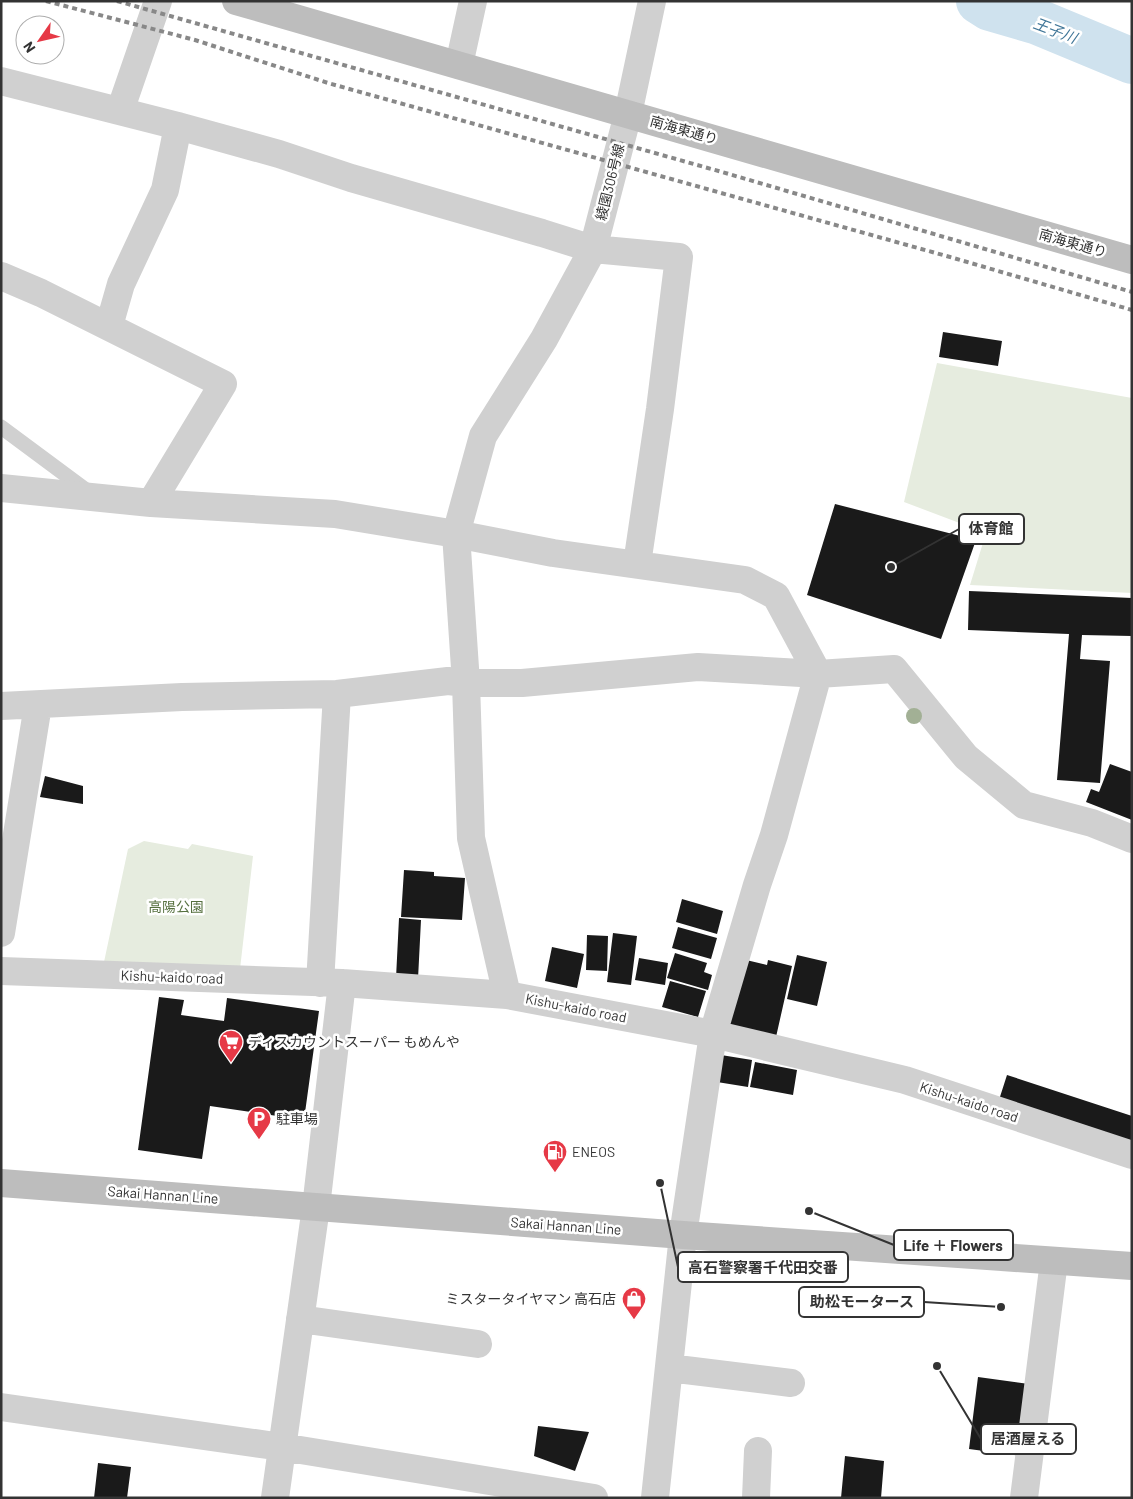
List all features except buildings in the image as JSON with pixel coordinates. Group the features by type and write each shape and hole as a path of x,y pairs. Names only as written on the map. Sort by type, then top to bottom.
{"main road":[{"name":"南海東通り","path":"236,1 1132,260"},
{"name":"Sakai Hannan Line","path":"1,1183 683,1235 1132,1266"}],"street":[{"path":"120,111 158,1"},
{"path":"459,65 473,1"},
{"name":"綾園306号線","path":"508,996 471,838 466,683 456,534 484,436 544,339 593,249 628,114 652,1"},
{"path":"1,81 279,154 351,178 593,249 679,257 660,409 637,564"},
{"path":"109,326 121,284 165,190 178,126"},
{"path":"1,276 109,326 223,384 151,503"},
{"path":"1,488 151,503 335,514 456,534 553,553 745,580 776,596 818,674 774,835 712,1034 683,1235 655,1498"},
{"path":"1,706 182,697 337,694 448,681 466,683 522,683 698,667 818,674 894,669 966,757 1024,805 1092,823 1132,839"},
{"path":"275,1498 316,1207 331,983 337,694"},
{"path":"1,933 38,705"},
{"name":"Kishu-kaido road","path":"1,970 331,983 508,996 712,1034 905,1080 1132,1156"},
{"path":"1024,1498 1054,1261"},
{"path":"300,1319 478,1344"},
{"path":"669,1368 791,1383"},
{"path":"1,1407 282,1447 594,1498"},
{"path":"756,1498 758,1451"}],"lane":[{"path":"1,427 95,497"}],"green space":[{"path":"937,363 1132,398 1132,593 970,585 986,533 904,502"},
{"name":"高陽公園","path":"144,841 188,849 192,844 253,856 240,969 104,962 128,849"}],"waterway":[{"name":"王子川","path":"979,1 990,8 1038,22 1132,61"}],"railway":[{"path":"46,1 195,40 328,83 950,257 1132,310"},
{"path":"117,1 722,172 1132,292"}],"place":[{"name":"体育館","path":"891,567"},
{"name":"ディスカウントスーパー もめんや","path":"231,1063"},
{"name":"駐車場","path":"259,1140"},
{"name":"ENEOS","path":"555,1173"},
{"name":"高石警察署千代田交番","path":"660,1183"},
{"name":"Life ＋ Flowers","path":"809,1211"},
{"name":"助松モータース","path":"1001,1307"},
{"name":"ミスタータイヤマン 高石店","path":"634,1320"},
{"name":"居酒屋える","path":"937,1366"}]}
